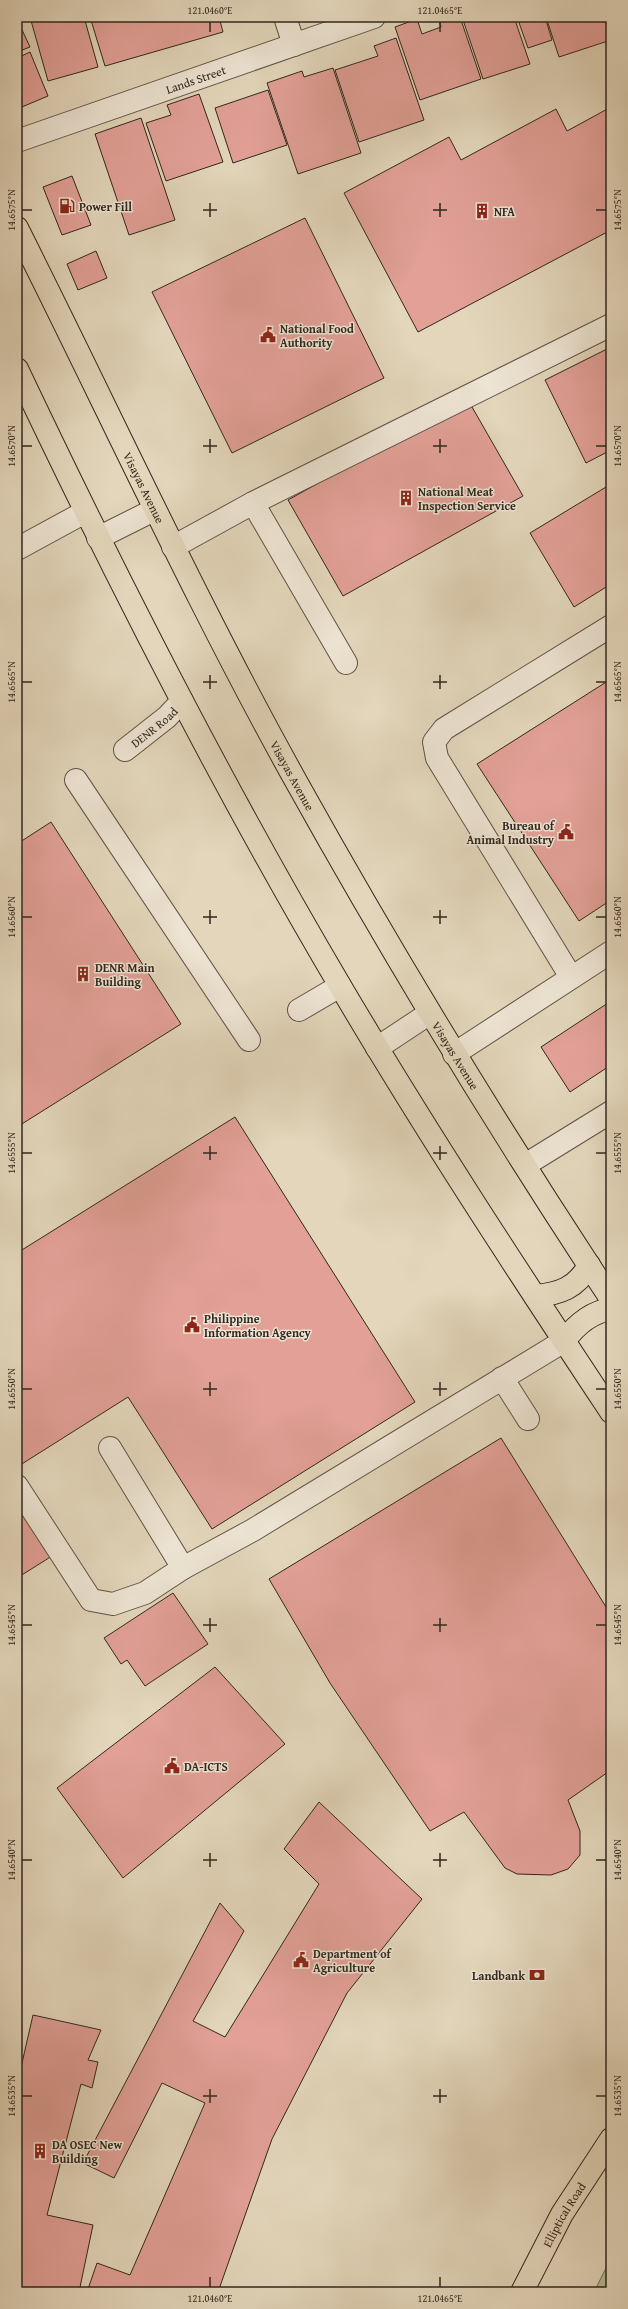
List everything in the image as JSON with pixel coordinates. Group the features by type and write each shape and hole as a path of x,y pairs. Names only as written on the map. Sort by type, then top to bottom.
{"main road":[{"name":"Visayas Avenue","path":"17,228 154,510 297,782 454,1054 611,1299"},
{"path":"17,369 98,538 182,701 264,854 340,986 462,1186 611,1412"},
{"path":"535,1296 562,1292 574,1285 583,1276 589,1265"},
{"path":"564,1341 578,1324 587,1318 611,1309"},
{"name":"Elliptical Road","path":"522,2292 562,2214 611,2139"}],"street":[{"path":"285,17 294,45"},
{"name":"Lands Street","path":"17,141 374,17"},
{"path":"173,547 253,503 611,325"},
{"path":"253,503 346,663"},
{"path":"98,538 154,510"},
{"path":"17,549 85,512"},
{"path":"571,977 437,758 434,750 434,742 444,729 611,626"},
{"name":"DENR Road","path":"125,750 167,717 182,701"},
{"path":"76,780 249,1040"},
{"path":"454,1054 611,952"},
{"path":"299,1010 340,986"},
{"path":"377,1048 430,1014"},
{"path":"525,1165 611,1112"},
{"path":"17,1486 91,1600 113,1604 145,1592 183,1568 253,1530 564,1341"},
{"path":"502,1378 528,1420"},
{"path":"110,1448 183,1568"}],"green space":[{"path":"611,2258 611,2292 594,2292"}],"building":[{"path":"30,17 84,17 98,67 48,81"},
{"path":"90,17 219,17 223,32 105,66"},
{"path":"438,17 460,17 481,79 420,100 395,27 417,19 422,34 441,27"},
{"path":"462,17 514,17 530,64 483,79"},
{"path":"517,17 545,17 552,40 528,48"},
{"path":"546,17 604,17 611,40 559,57"},
{"path":"605,17 611,17 611,26 608,27"},
{"path":"17,19 30,47 17,52"},
{"path":"396,38 424,120 359,142 335,70 378,56 374,46"},
{"path":"30,52 48,96 17,109 17,58"},
{"path":"333,68 361,153 298,174 267,83 302,71 304,77"},
{"path":"268,90 287,145 233,163 215,108"},
{"path":"199,94 223,162 166,181 146,123 171,115 167,105"},
{"name":"NFA","path":"611,107 611,230 418,332 344,193 449,137 461,160 556,109 567,131"},
{"path":"141,118 175,220 129,235 95,134"},
{"name":"Power Fill","path":"72,176 91,225 62,235 43,187"},
{"name":"National Food Authority","path":"305,218 384,378 232,453 152,292"},
{"path":"96,251 107,278 78,290 67,264"},
{"path":"607,349 611,358 611,450 586,463 545,380"},
{"name":"National Meat Inspection Service","path":"468,400 523,496 343,596 288,500"},
{"path":"611,484 611,584 574,607 530,533"},
{"name":"Bureau of Animal Industry","path":"611,679 611,900 579,921 477,764"},
{"name":"DENR Main Building","path":"51,822 181,1024 17,1127 17,844"},
{"path":"611,1001 611,1065 570,1092 541,1047"},
{"name":"Philippine Information Agency","path":"235,1117 415,1402 212,1529 128,1397 17,1467 17,1253"},
{"path":"501,1438 611,1615 611,1770 568,1800 580,1831 580,1855 568,1869 551,1875 517,1874 505,1868 464,1812 430,1831 330,1683 269,1579"},
{"path":"17,1503 52,1556 17,1578"},
{"path":"173,1593 208,1644 145,1686 127,1660 121,1664 104,1638"},
{"name":"DA-ICTS","path":"215,1667 285,1744 123,1878 57,1788"},
{"path":"319,1802 422,1899 347,1993 272,2139 218,2292 87,2292 97,2263 130,2275 205,2103 162,2083 114,2178 83,2163 220,1903 244,1931 193,2021 225,2037 319,1884 284,1849"},
{"name":"DA OSEC New Building","path":"33,2015 101,2030 88,2060 98,2062 92,2088 81,2084 47,2215 93,2225 79,2292 41,2292 17,2287 17,2085"}],"place":[{"name":"Power Fill","path":"67,206"},
{"name":"NFA","path":"482,211"},
{"name":"National Food Authority","path":"268,335"},
{"name":"National Meat Inspection Service","path":"406,498"},
{"name":"Bureau of Animal Industry","path":"566,832"},
{"name":"DENR Main Building","path":"83,974"},
{"name":"Philippine Information Agency","path":"192,1325"},
{"name":"DA-ICTS","path":"172,1766"},
{"name":"Department of Agriculture","path":"301,1960"},
{"name":"Landbank","path":"537,1975"},
{"name":"DA OSEC New Building","path":"40,2151"}]}
